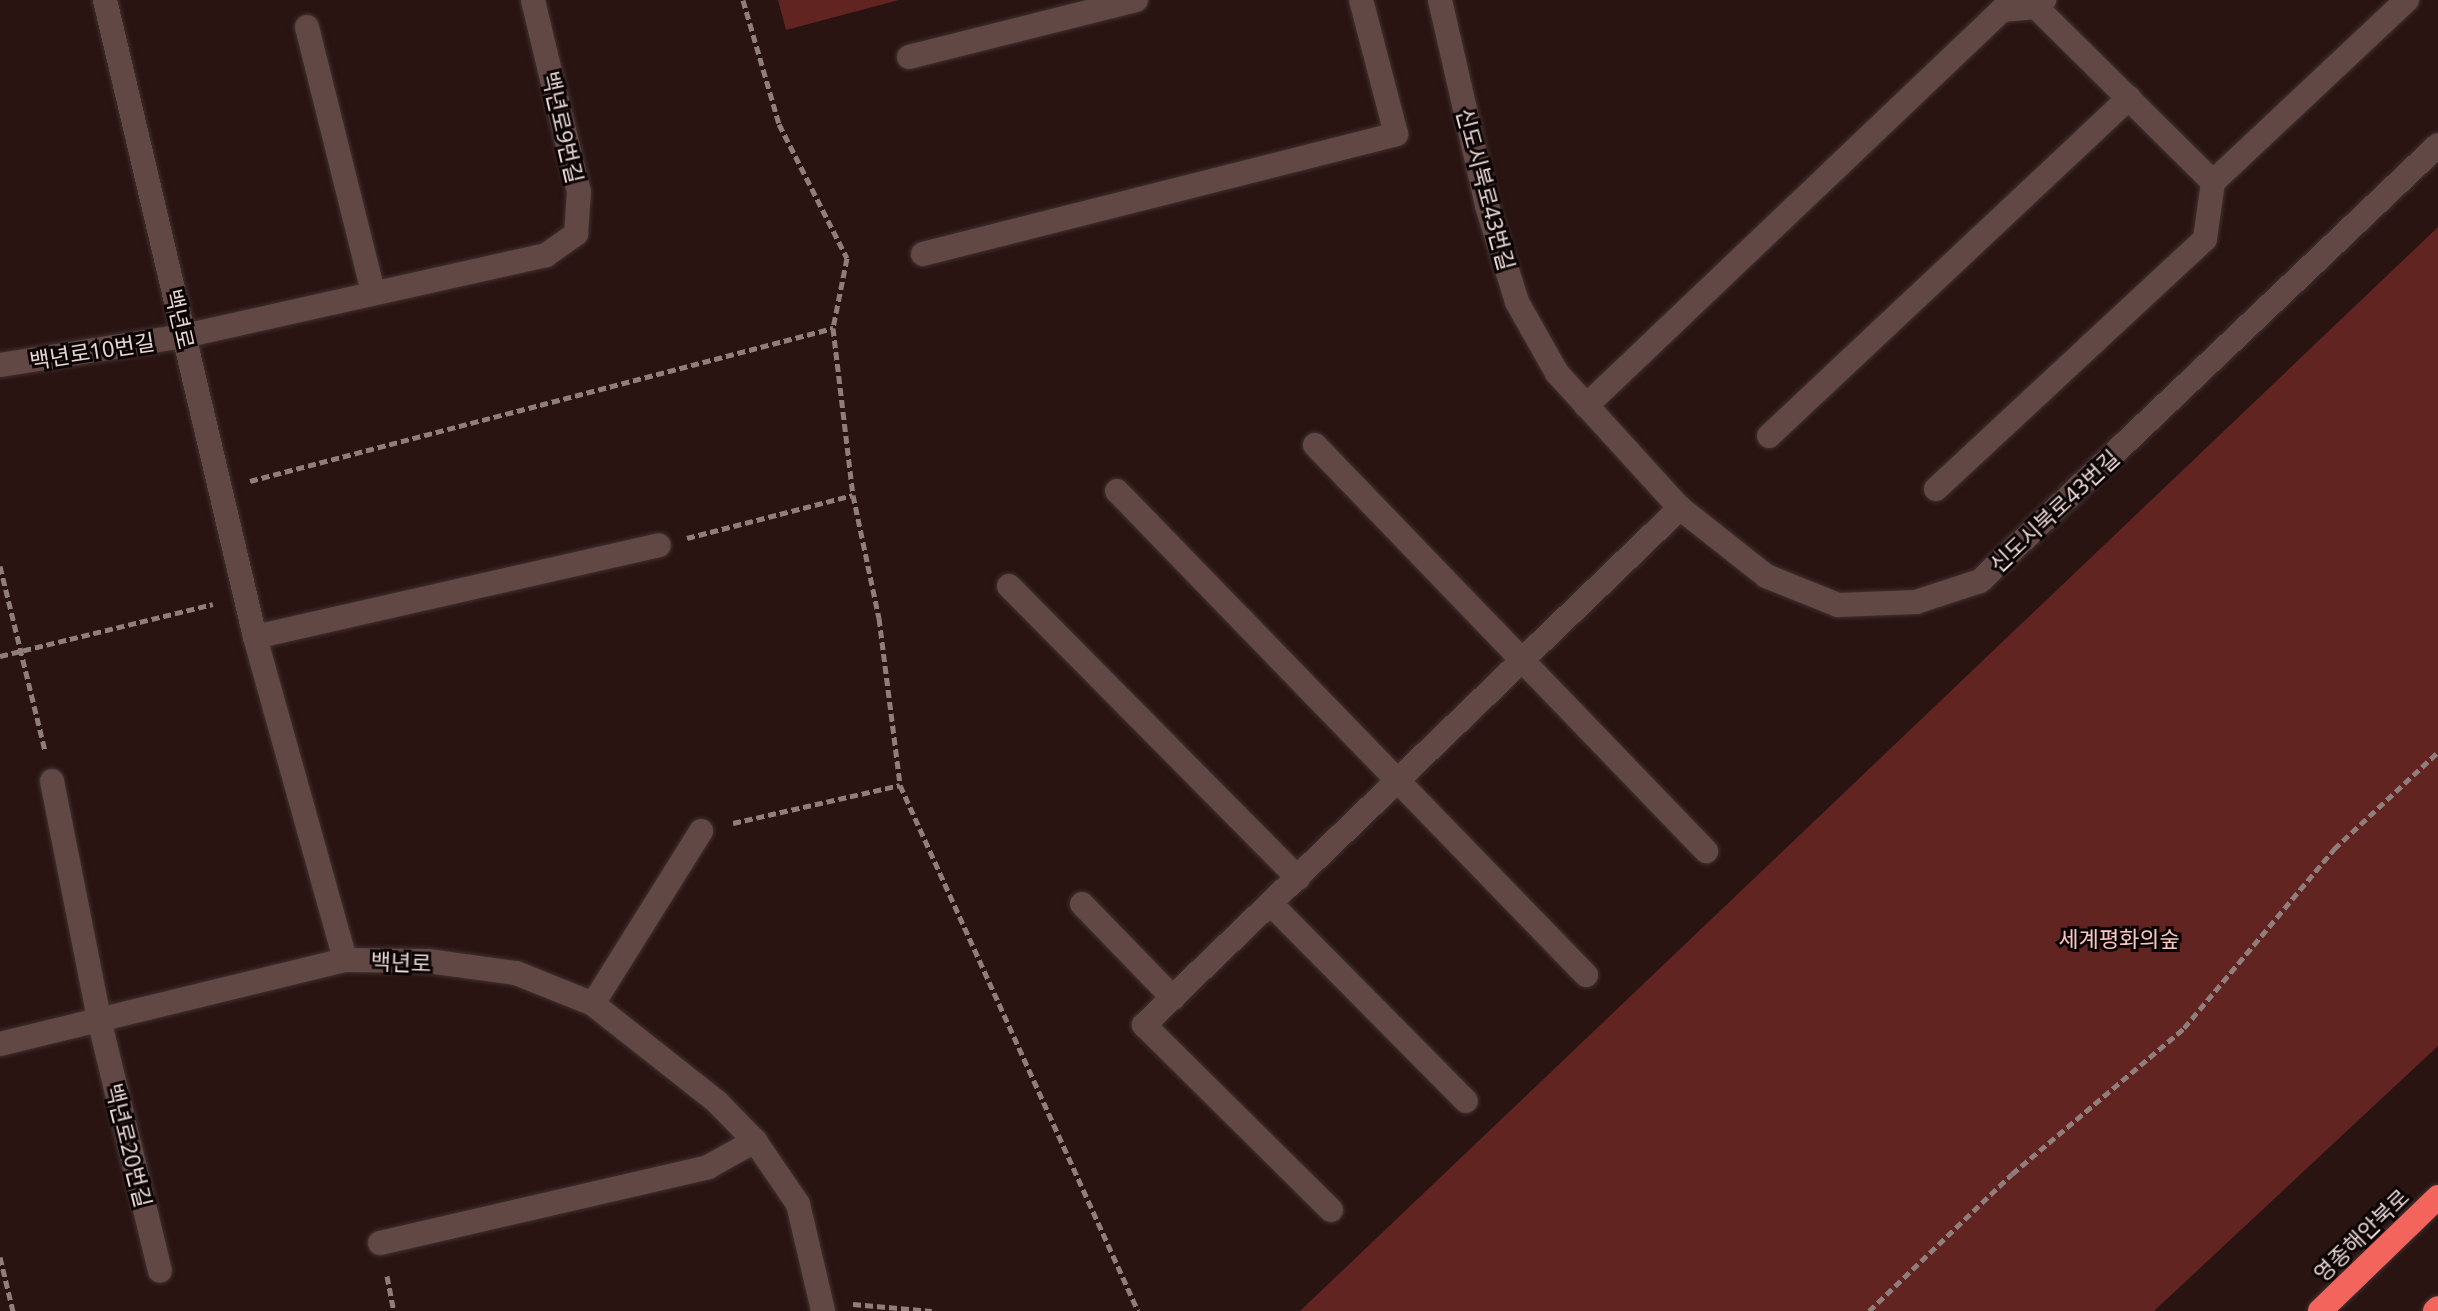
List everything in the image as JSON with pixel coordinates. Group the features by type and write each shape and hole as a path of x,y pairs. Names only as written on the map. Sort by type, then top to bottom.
{"highway":[{"name":"영종해안북로","path":"2320,1311 2438,1197"}],"street":[{"name":"백년로","path":"105,0 255,637 345,960 428,961 516,973 593,1004 717,1102 755,1141 798,1204 823,1311"},
{"name":"백년로9번길","path":"184,336 373,291 546,255 576,234 579,192 533,0"},
{"path":"909,57 1136,0"},
{"path":"923,254 1396,134 1361,0"},
{"name":"신도시북로43번길","path":"1440,0 1487,206 1517,302 1557,373 1680,508 1766,576 1838,605 1916,602 1980,581 2438,145"},
{"path":"1936,489 2205,239 2213,182 2407,0"},
{"path":"1586,406 2002,10 2040,3 2213,182"},
{"path":"307,27 373,291"},
{"path":"1769,436 2129,98"},
{"name":"백년로10번길","path":"0,365 184,336"},
{"path":"1315,445 1706,851"},
{"path":"1117,491 1586,975"},
{"path":"1331,1210 1144,1025 1525,662 1680,508"},
{"path":"255,637 659,545"},
{"path":"1009,586 1298,878"},
{"name":"백년로20번길","path":"52,781 99,1019 160,1271"},
{"path":"593,1004 701,831"},
{"path":"1082,904 1173,998"},
{"path":"1271,904 1466,1101"},
{"path":"0,1044 345,960"},
{"path":"380,1243 708,1167 755,1141"}],"path":[{"path":"743,0 779,124 847,258 833,328 853,495 879,618 900,785 1138,1311"},
{"path":"220,488 833,328"},
{"path":"659,545 853,495"},
{"path":"0,566 52,781"},
{"path":"0,656 245,596"},
{"path":"1869,1311 2012,1174 2184,1028 2334,849 2438,752"},
{"path":"701,831 900,785"},
{"path":"0,1257 13,1311"}],"green space":[{"path":"778,0 899,0 786,30"},
{"name":"세계평화의숲","path":"2438,227 2438,1046 2154,1311 1300,1311"}]}
